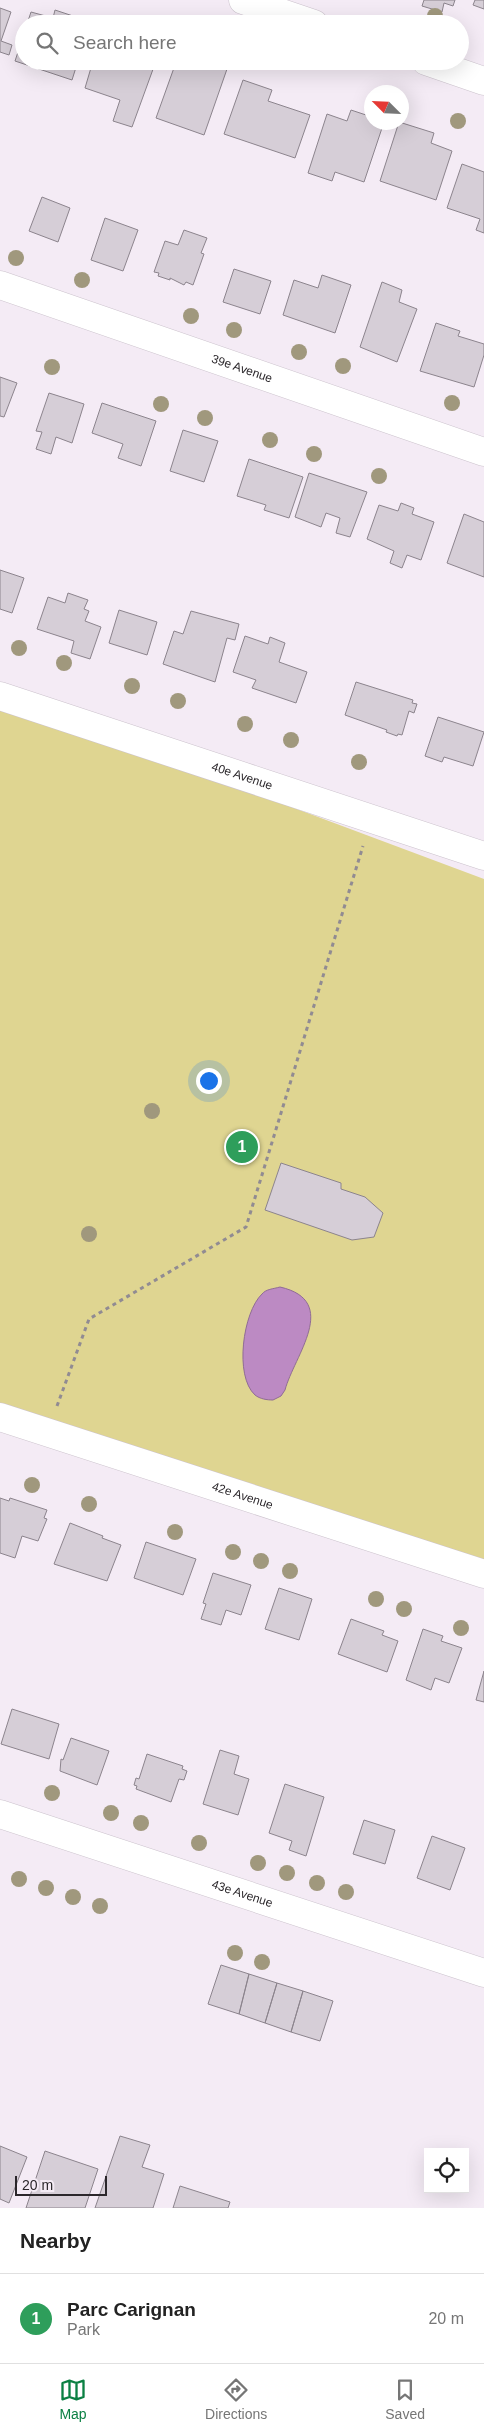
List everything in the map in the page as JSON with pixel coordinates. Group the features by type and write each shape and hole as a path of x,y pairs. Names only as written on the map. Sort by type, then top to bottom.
{"street":[{"path":"243,0 287,15"},
{"path":"452,70 484,81"},
{"name":"39e Avenue","path":"0,285 484,452"},
{"name":"40e Avenue","path":"0,696 484,856"},
{"name":"42e Avenue","path":"0,1417 484,1574"},
{"name":"43e Avenue","path":"0,1814 484,1973"}],"path":[{"path":"47,1432 89,1319 246,1227 372,818"}],"shaded area":[{"path":"0,698 484,879 484,1570 0,1414"},
{"path":"280,1287 298,1294 308,1304 311,1317 309,1331 285,1390 281,1396 268,1400 255,1395 248,1386 243,1359 243,1344 255,1303 266,1291"}],"building":[{"path":"424,0 455,0 453,6 444,3 442,12 422,6"},
{"path":"475,0 484,0 484,9 473,5"},
{"path":"0,8 11,12 1,41 12,45 9,55 0,52"},
{"path":"55,10 70,15 54,15"},
{"path":"31,12 42,15 30,15"},
{"path":"42,70 75,70 72,80"},
{"path":"90,70 153,70 132,127 113,121 120,100 85,88"},
{"path":"173,70 227,70 204,135 156,118"},
{"path":"243,80 272,90 268,101 310,115 295,158 224,134"},
{"path":"351,110 364,114 364,130 381,130 364,182 335,172 332,181 308,173 327,114 347,121"},
{"path":"409,125 434,133 431,143 452,151 436,200 380,181 396,130 409,130"},
{"path":"462,164 484,172 484,233 476,230 480,219 447,208"},
{"path":"42,197 70,208 58,242 29,231"},
{"path":"105,218 138,230 123,271 91,260"},
{"path":"184,230 207,238 201,253 204,254 193,285 186,282 184,285 170,278 170,280 158,276 159,273 154,272 165,241 178,245"},
{"path":"234,269 271,281 260,314 223,302"},
{"path":"322,275 351,285 335,333 283,315 294,280 318,288"},
{"path":"382,282 402,290 399,302 417,309 397,362 360,347"},
{"path":"436,323 460,331 458,336 484,344 484,355 474,387 420,371"},
{"path":"0,377 17,383 4,417 0,416"},
{"path":"49,393 84,404 72,443 56,437 51,454 36,449 42,432 36,431"},
{"path":"102,403 156,421 141,466 118,458 123,444 92,433"},
{"path":"183,430 218,441 204,482 170,471"},
{"path":"249,459 303,477 289,518 264,510 266,505 237,496"},
{"path":"309,473 367,492 350,537 336,533 340,518 326,513 321,527 295,517"},
{"path":"401,503 414,508 412,514 434,522 421,560 407,555 402,568 390,563 394,551 367,539 379,505 398,511"},
{"path":"464,514 484,522 484,577 447,563"},
{"path":"0,570 24,578 12,613 0,609"},
{"path":"68,593 88,600 84,609 89,611 85,621 101,627 90,659 71,653 74,641 37,629 48,597 65,603"},
{"path":"119,610 157,622 147,655 109,643"},
{"path":"191,611 239,624 235,640 227,638 215,682 163,664 174,631 183,634"},
{"path":"245,636 268,644 270,637 285,643 279,662 307,672 296,703 252,688 256,680 233,672"},
{"path":"356,682 413,700 412,703 417,704 414,713 409,711 402,735 398,734 397,736 386,732 387,730 345,715"},
{"path":"438,717 484,732 473,766 444,757 442,762 425,756"},
{"path":"281,1163 341,1183 341,1189 365,1197 383,1213 374,1237 352,1240 265,1210"},
{"path":"0,1498 9,1501 10,1498 47,1510 44,1518 47,1519 38,1541 22,1536 15,1558 0,1553"},
{"path":"70,1523 121,1545 107,1581 54,1564"},
{"path":"146,1542 196,1559 183,1595 134,1578"},
{"path":"213,1573 251,1585 241,1615 226,1610 221,1625 201,1619 206,1604 203,1603"},
{"path":"279,1588 312,1599 299,1640 265,1629"},
{"path":"351,1619 384,1631 382,1635 398,1641 387,1672 338,1654"},
{"path":"423,1629 443,1636 441,1641 462,1648 449,1683 435,1678 431,1690 406,1680"},
{"path":"484,1671 484,1702 476,1700"},
{"path":"12,1709 59,1724 49,1759 1,1744"},
{"path":"71,1738 109,1751 97,1785 60,1771 61,1759 63,1760"},
{"path":"220,1750 239,1756 234,1774 249,1779 238,1815 203,1804"},
{"path":"147,1754 183,1766 182,1769 187,1771 184,1780 179,1779 171,1802 136,1789 137,1786 134,1785 136,1778 139,1779"},
{"path":"285,1784 324,1797 306,1856 289,1850 292,1841 269,1833"},
{"path":"364,1820 395,1830 385,1864 353,1854"},
{"path":"432,1836 465,1848 450,1890 417,1878"},
{"path":"221,1965 249,1974 239,2014 208,2004"},
{"path":"249,1974 277,1983 265,2023 239,2014"},
{"path":"277,1983 303,1991 291,2032 265,2023"},
{"path":"303,1991 333,2001 320,2041 291,2032"},
{"path":"120,2136 150,2145 142,2167 164,2174 153,2208 95,2208"},
{"path":"0,2146 27,2157 9,2203 0,2199"},
{"path":"45,2151 98,2169 85,2208 26,2208"},
{"path":"180,2186 230,2202 228,2208 173,2208"}],"place":[{"name":"Parc Carignan","path":"242,1147"}]}
